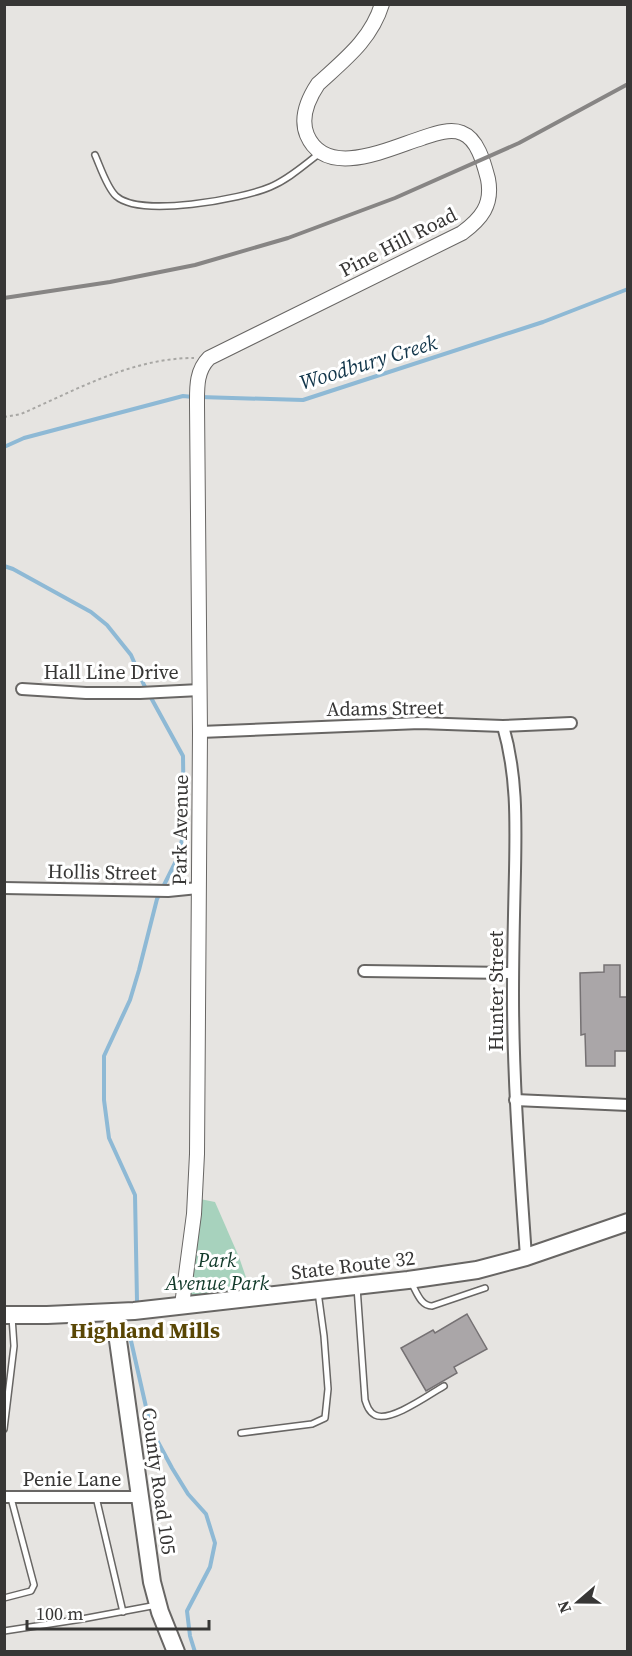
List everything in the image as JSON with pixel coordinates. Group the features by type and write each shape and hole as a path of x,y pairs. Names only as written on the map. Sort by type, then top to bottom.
{"main road":[{"name":"State Route 32","path":"8,1315 114,1312 410,1280 477,1270 526,1257 627,1222"},
{"name":"County Road 105","path":"114,1312 152,1582 176,1652"}],"street":[{"path":"320,153 307,136 304,126 307,103 318,84 364,41 375,23 382,4"},
{"name":"Pine Hill Road","path":"208,358 462,233 482,216 487,204 488,180 483,164 475,144 463,133 454,131 437,133 350,159 338,159 320,153"},
{"name":"Park Avenue","path":"182,1305 194,1214 197,1154 200,690 196,405 200,370 208,358"},
{"name":"Hall Line Drive","path":"22,689 86,693 200,690"},
{"name":"Adams Street","path":"200,732 420,723 503,726 571,723"},
{"name":"Hunter Street","path":"503,726 513,768 515,814 513,973 515,1100 526,1257"},
{"name":"Hollis Street","path":"4,888 168,891 198,888"},
{"path":"364,971 513,973"},
{"path":"515,1100 627,1105"},
{"name":"Penie Lane","path":"8,1497 140,1497"}],"lane":[{"path":"95,155 107,183 116,196 130,203 170,206 209,202 270,188 295,173 320,153"},
{"path":"410,1280 423,1304 427,1306 485,1288"},
{"path":"356,1286 365,1400 374,1415 382,1417 393,1415 444,1386"},
{"path":"241,1433 312,1424 325,1418 328,1389 318,1290"},
{"path":"4,1429 14,1346 8,1315"},
{"path":"4,1598 31,1591 34,1585 8,1497"},
{"path":"96,1497 123,1612"},
{"path":"4,1630 158,1605"}],"path":[{"path":"4,417 21,414 117,371 178,358 208,358"}],"green space":[{"name":"Park Avenue Park","path":"200,1199 215,1202 239,1257 251,1292 188,1301"}],"building":[{"path":"604,965 620,965 620,997 627,997 627,1051 615,1051 615,1066 586,1066 585,1034 581,1035 580,973 604,972"},
{"path":"467,1314 487,1349 454,1367 457,1373 426,1391 401,1348 433,1330 435,1333"}],"waterway":[{"name":"Woodbury Creek","path":"200,397 303,400 543,322 628,289"},
{"name":"Woodbury Creek","path":"4,447 24,438 183,396 193,397"},
{"path":"4,566 91,612 107,625 131,655 144,685 183,756 184,832 177,859 157,899 130,1000 104,1056 104,1100 109,1138 135,1195 137,1301"},
{"path":"129,1332 151,1429 188,1494 206,1514 215,1543 210,1567 187,1611 190,1636 195,1652"}],"railway":[{"path":"4,298 110,282 195,265 288,238 395,198 519,143 628,84"}],"district":[{"name":"Highland Mills","path":"145,1330"}]}
